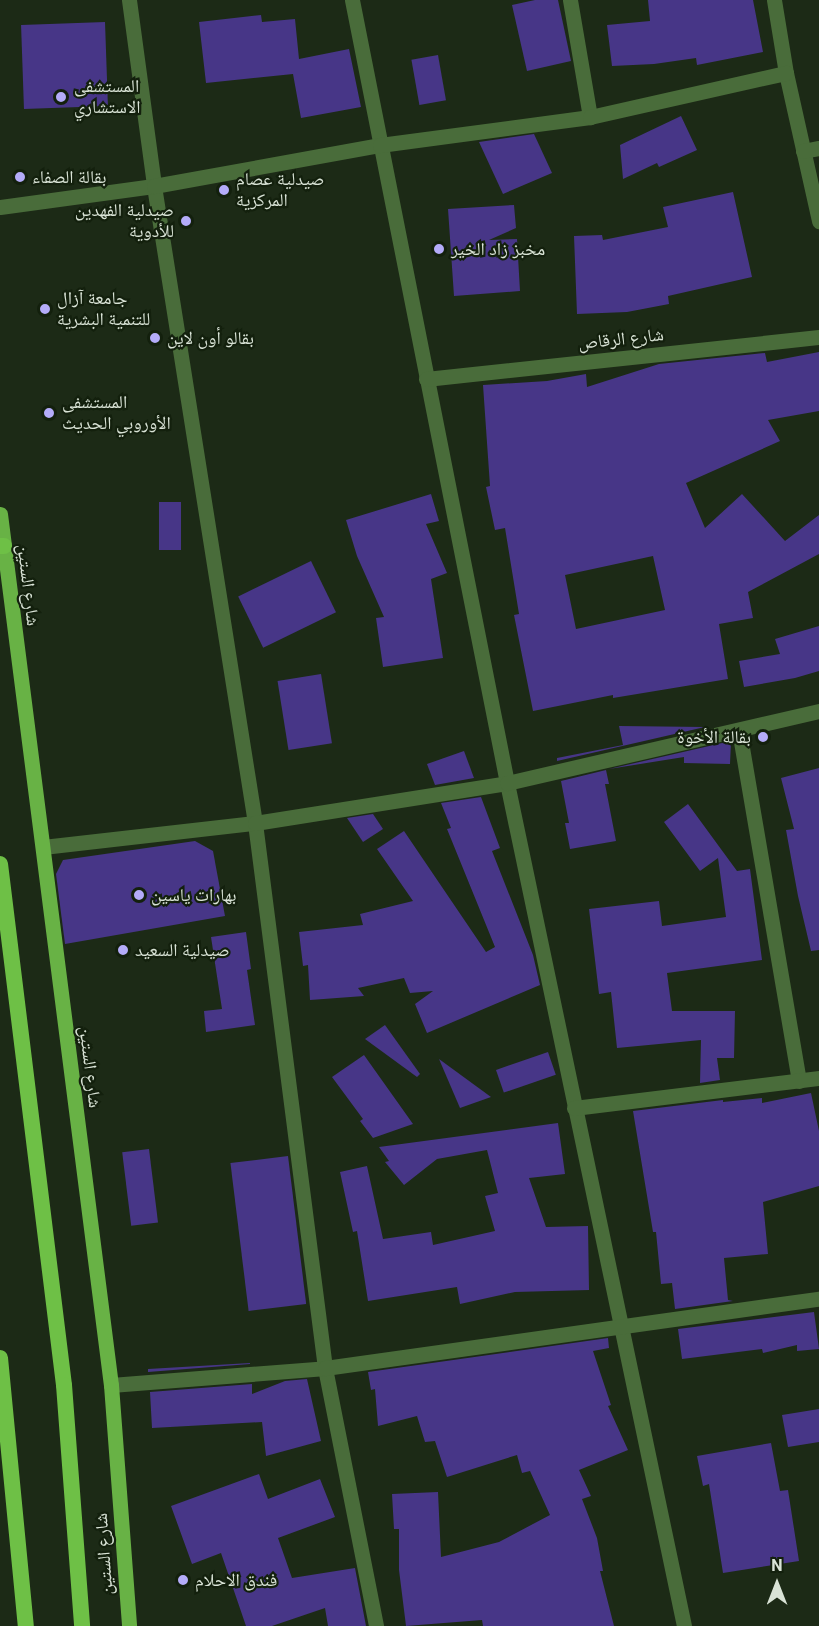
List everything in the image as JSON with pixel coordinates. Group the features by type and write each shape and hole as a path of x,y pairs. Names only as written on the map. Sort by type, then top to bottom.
{"highway":[{"name":"شارع الستين","path":"0,864 64,1385 82,1626"},
{"path":"0,1358 26,1626"}],"main road":[{"name":"شارع الستين","path":"0,514 2,546 43,847 111,1385 129,1626"}],"street":[{"path":"129,0 154,186 255,824 325,1368 376,1626"},
{"path":"352,0 507,783 684,1626"},
{"path":"570,0 590,117"},
{"path":"774,0 786,73 819,221"},
{"path":"0,207 154,186 380,145 590,117 786,73"},
{"path":"803,151 819,148"},
{"name":"شارع الرقاص","path":"426,379 819,337"},
{"path":"43,847 255,824 507,783 819,711"},
{"path":"740,730 799,1081"},
{"path":"574,1108 819,1078"},
{"path":"111,1385 325,1368 819,1299"}],"building":[{"path":"535,0 558,0 571,61 527,71 512,5"},
{"path":"648,0 753,0 763,52 697,65 696,58 654,64 612,66 607,25 650,21"},
{"path":"261,15 262,22 295,19 299,59 349,49 361,107 301,118 293,74 206,83 199,22"},
{"path":"105,22 108,106 24,109 21,25"},
{"path":"438,55 446,100 419,105 411,60"},
{"path":"681,116 697,150 659,167 657,163 623,179 620,145"},
{"path":"534,134 552,173 503,194 479,142"},
{"path":"733,192 752,277 668,296 669,304 627,312 577,314 574,236 602,235 603,240 668,227 663,207"},
{"path":"514,205 516,228 489,240 517,239 520,291 454,296 448,209"},
{"path":"819,352 819,411 768,420 780,441 686,483 705,528 742,494 785,541 819,515 819,554 748,592 753,618 719,624 728,679 613,698 613,695 533,711 514,615 519,614 505,528 495,530 486,487 490,486 483,385 547,381 586,374 587,387 659,364 765,353 767,362","holes":["653,556 665,610 576,629 565,575"]},
{"path":"431,494 439,521 426,524 447,573 431,579 443,658 383,667 376,618 384,617 357,556 346,520"},
{"path":"159,502 181,502 181,550 159,550"},
{"path":"311,561 336,612 263,648 238,597"},
{"path":"819,626 819,671 795,678 744,687 739,661 780,654 775,639"},
{"path":"321,674 332,743 288,750 278,681"},
{"path":"619,726 705,727 557,761 557,758 623,745"},
{"path":"731,741 730,764 684,763 684,757 609,769"},
{"path":"464,751 474,778 435,785 427,764"},
{"path":"819,768 819,950 811,951 786,830 794,829 781,778"},
{"path":"606,770 609,784 605,784 616,841 570,849 565,823 569,823 561,781"},
{"path":"481,797 500,848 492,851 533,955 540,985 427,1033 415,1004 433,991 410,993 404,978 358,988 364,996 310,1000 308,965 303,966 299,932 363,925 360,914 413,901 377,849 404,831 486,952 495,947 447,829 451,828 441,803"},
{"path":"688,804 737,871 750,869 762,960 667,973 672,1011 735,1011 734,1058 717,1058 720,1080 700,1083 701,1040 617,1048 611,992 599,994 589,909 659,901 662,926 726,917 718,858 700,871 664,822"},
{"path":"373,814 383,829 363,842 347,818"},
{"name":"بهارات ياسين","path":"195,841 213,851 225,916 65,944 56,874 63,860"},
{"path":"246,932 251,969 247,970 255,1025 206,1032 204,1011 222,1009 211,937"},
{"path":"385,1025 420,1074 417,1077 365,1039"},
{"path":"548,1052 556,1075 504,1093 496,1070"},
{"path":"364,1055 413,1124 373,1138 360,1121 363,1119 332,1077"},
{"path":"439,1059 491,1097 460,1108"},
{"path":"811,1093 819,1131 819,1186 763,1202 768,1254 724,1258 728,1300 733,1301 675,1309 672,1283 661,1284 656,1232 653,1232 633,1111 723,1100 723,1102 762,1098 762,1103"},
{"path":"558,1123 565,1174 529,1178 546,1227 588,1226 589,1290 515,1292 460,1304 457,1287 368,1301 357,1231 353,1232 340,1172 367,1166 383,1239 431,1232 433,1245 495,1231 485,1196 498,1193 487,1150 437,1159 404,1185 385,1162 389,1161 379,1147"},
{"path":"149,1149 158,1222 131,1226 122,1152"},
{"path":"288,1156 306,1304 249,1311 230,1163"},
{"path":"814,1312 819,1349 797,1351 797,1345 763,1353 762,1349 682,1359 678,1329"},
{"path":"608,1338 609,1348 593,1351 611,1405 608,1406 628,1450 579,1470 591,1496 582,1499 597,1538 603,1571 600,1571 614,1626 483,1626 482,1620 406,1626 399,1570 399,1529 394,1529 392,1494 438,1492 441,1557 499,1542 550,1515 530,1471 522,1473 517,1455 447,1477 435,1441 425,1442 417,1416 378,1426 375,1389 371,1390 368,1372"},
{"path":"250,1364 148,1372 148,1369"},
{"path":"307,1379 321,1441 266,1456 262,1422 152,1428 150,1392 252,1384 252,1394 285,1381"},
{"path":"819,1409 819,1442 788,1447 782,1415"},
{"path":"771,1443 780,1491 788,1490 799,1561 723,1573 709,1484 703,1486 697,1456"},
{"path":"259,1474 268,1499 320,1479 335,1517 278,1538 292,1578 355,1568 366,1626 328,1626 325,1608 272,1626 246,1626 221,1553 192,1564 171,1506"}],"place":[{"name":"المستشفى الاستشاري","path":"61,97"},
{"name":"بقالة الصفاء","path":"20,177"},
{"name":"صيدلية عصام المركزية","path":"224,190"},
{"name":"صيدلية الفهدين للأدوية","path":"186,221"},
{"name":"مخبز زاد الخير","path":"439,249"},
{"name":"جامعة آزال للتنمية البشرية","path":"45,309"},
{"name":"بقالو أون لاين","path":"155,338"},
{"name":"المستشفى الأوروبي الحديث","path":"49,413"},
{"name":"بقالة الأخوة","path":"763,737"},
{"name":"بهارات ياسين","path":"139,895"},
{"name":"صيدلية السعيد","path":"123,950"},
{"name":"فندق الاحلام","path":"183,1580"}]}
